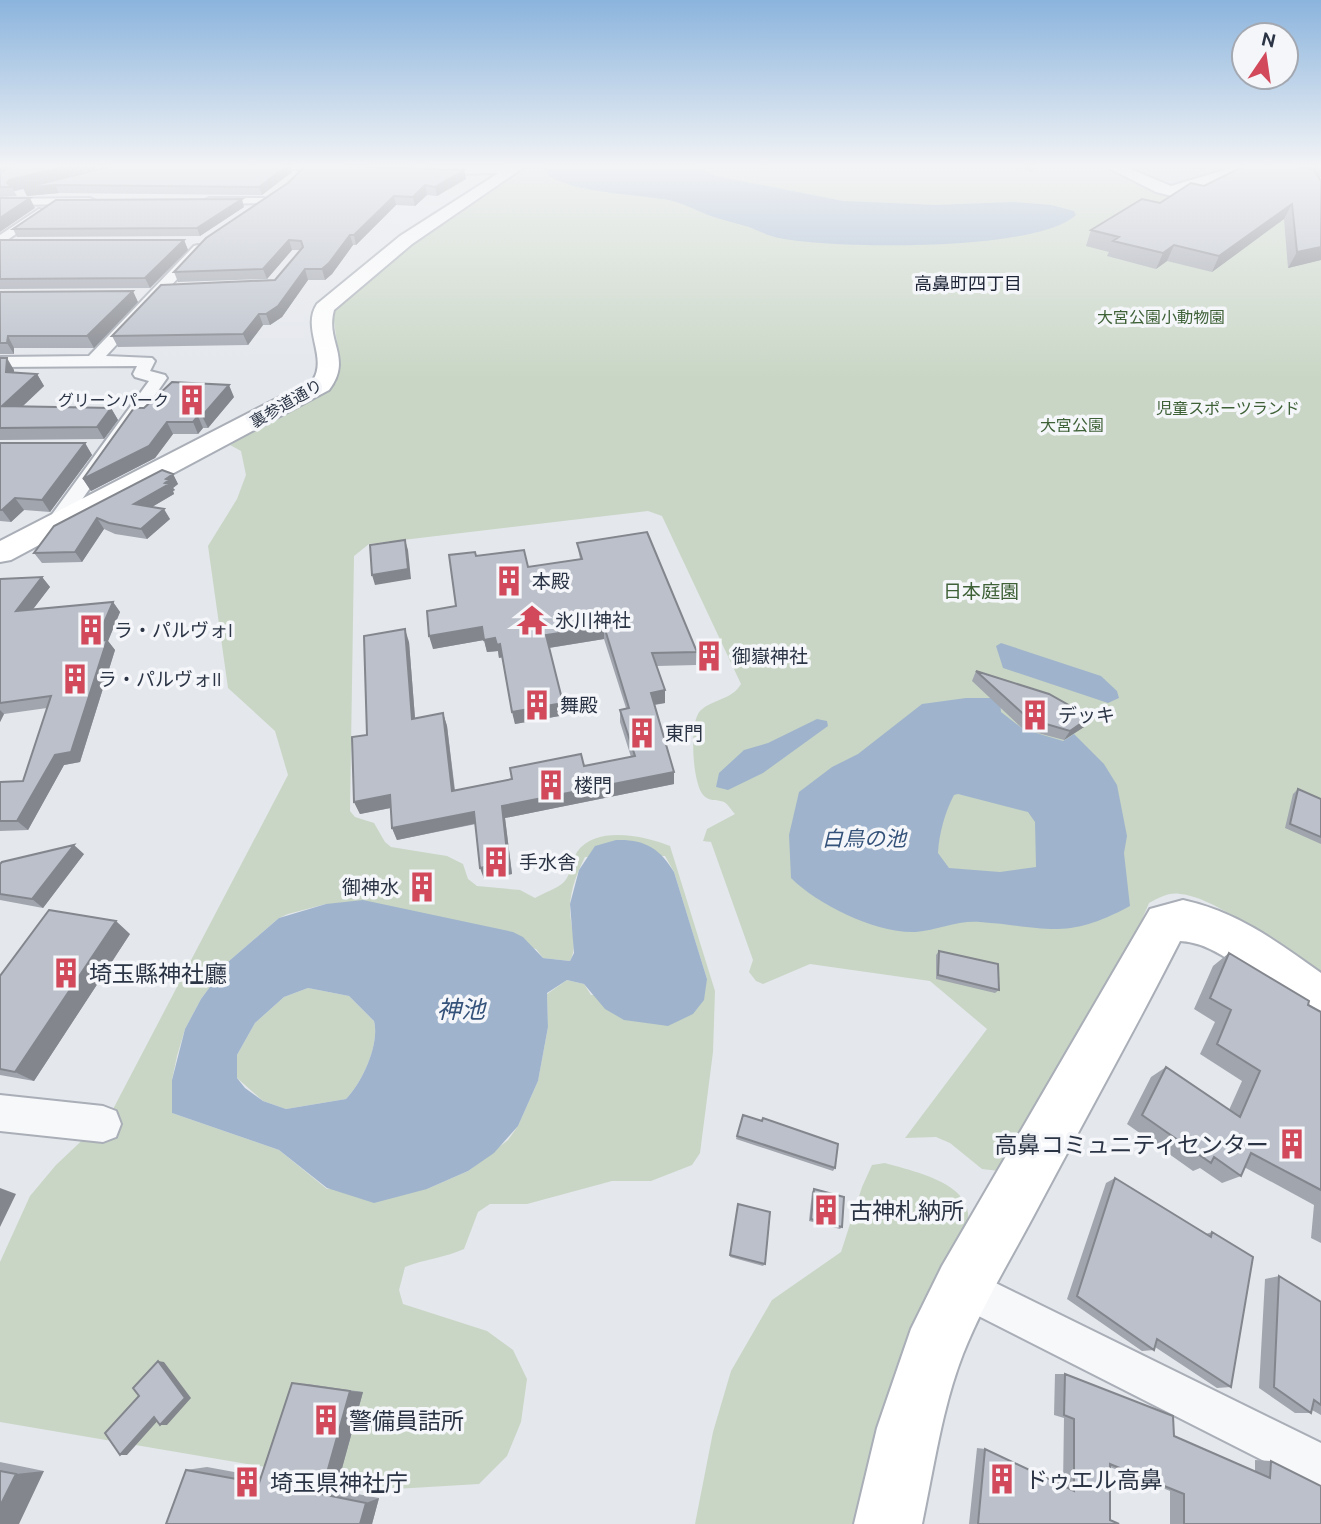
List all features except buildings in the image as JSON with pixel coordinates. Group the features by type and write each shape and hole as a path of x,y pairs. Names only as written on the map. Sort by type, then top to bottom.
{"street":[{"name":"裏参道通り","path":"0,553 329,378 322,330 321,313 324,307 412,236"},
{"path":"93,361 150,293 202,241"},
{"path":"150,293 183,289"},
{"path":"0,362 147,361 141,374 159,378 55,524"},
{"path":"86,447 112,447"},
{"path":"888,1524 913,1415 933,1351 963,1287 1051,1128 1107,1034 1166,923 1176,918 1190,918 1219,929 1321,1002"},
{"path":"0,1113 103,1124"},
{"path":"963,1287 1321,1467"}],"green space":[{"path":"424,236 1321,236 1321,978 1252,928 1214,905 1176,894 1164,896 1149,903 1135,936 999,1171 982,1169 950,1143 936,1137 905,1138 987,1029 930,981 810,964 763,984 756,981 749,972 753,960 711,842 703,841 707,829 735,814 724,802 704,796 697,780 693,754 694,727 700,711 732,693 741,684 662,516 648,511 369,544 354,556 350,811 355,817 374,823 391,847 447,856 463,864 468,879 477,886 520,890 535,898 564,882 577,852 596,838 635,836 670,846 715,991 713,1052 700,1153 692,1165 651,1181 612,1181 527,1204 490,1204 478,1212 464,1249 405,1267 399,1290 403,1304 487,1331 513,1350 527,1379 521,1422 507,1456 479,1484 395,1489 0,1422 0,1262 30,1196 56,1165 111,1113 288,775 275,731 228,688 208,546 237,499 246,475 241,451 230,445 336,383 340,364 332,307 360,280","holes":["665,856 674,872 707,979 591,995 584,984 567,980 547,994 548,1027 538,1081 518,1126 508,1140 468,1171 427,1189 327,1189 279,1150 172,1113 172,1080 177,1056 185,1029 201,999 229,961 279,918 326,904 536,949 543,958 570,961 574,948 571,899 585,857"]},
{"path":"308,988 349,996 374,1021 372,1052 363,1073 346,1099 286,1109 263,1101 237,1078 237,1055 255,1023 284,997"},
{"path":"885,1163 926,1175 953,1189 963,1199 968,1210 967,1224 920,1307 892,1386 864,1524 695,1524 713,1432 731,1371 772,1300 841,1252 872,1165"}],"water":[{"path":"772,236 1020,236 979,241 886,245 806,242"},
{"path":"1001,643 1101,676 1117,691 1119,698 1108,703 1003,668 996,646"},
{"name":"白鳥の池","path":"966,698 1000,698 1001,712 1023,729 1063,741 1074,734 1104,764 1117,785 1127,836 1124,853 1130,906 1108,917 1072,928 972,922 916,932 901,931 849,916 816,898 791,878 789,835 799,792 832,767 858,754 922,704","holes":["954,795 1028,812 1035,822 1036,867 1000,872 949,868 938,853 943,823"]},
{"path":"817,719 827,721 828,726 763,773 728,790 716,787 719,773 744,750 768,743"},
{"name":"神池","path":"616,840 635,841 657,851 669,864 674,872 707,979 704,1000 693,1014 668,1026 624,1020 605,1009 584,984 567,980 547,993 548,1027 538,1081 518,1126 494,1153 468,1171 427,1189 374,1203 327,1188 279,1150 172,1113 172,1080 185,1029 201,999 229,961 279,918 326,904 363,900 513,932 523,937 543,958 570,961 574,953 570,904 579,870 595,846","holes":["308,988 349,996 374,1021 375,1030 368,1063 346,1099 286,1109 263,1101 245,1088 237,1078 237,1055 255,1023 284,997"]}],"place":[{"name":"グリーンパーク","path":"192,400"},
{"name":"本殿","path":"509,581"},
{"name":"氷川神社","path":"532,620"},
{"name":"ラ・パルヴォI","path":"91,630"},
{"name":"御嶽神社","path":"709,656"},
{"name":"ラ・パルヴォII","path":"75,679"},
{"name":"舞殿","path":"537,705"},
{"name":"デッキ","path":"1035,715"},
{"name":"東門","path":"642,733"},
{"name":"楼門","path":"551,785"},
{"name":"手水舎","path":"496,862"},
{"name":"御神水","path":"422,887"},
{"name":"埼玉縣神社廳","path":"66,973"},
{"name":"高鼻コミュニティセンター","path":"1292,1144"},
{"name":"古神札納所","path":"826,1210"},
{"name":"警備員詰所","path":"326,1420"},
{"name":"ドゥエル高鼻","path":"1002,1479"},
{"name":"埼玉県神社庁","path":"247,1482"}],"district":[{"name":"高鼻町四丁目","path":"968,283"}],"park label":[{"name":"大宮公園小動物園","path":"1161,317"},
{"name":"児童スポーツランド","path":"1228,408"},
{"name":"大宮公園","path":"1072,425"},
{"name":"日本庭園","path":"981,591"}]}
